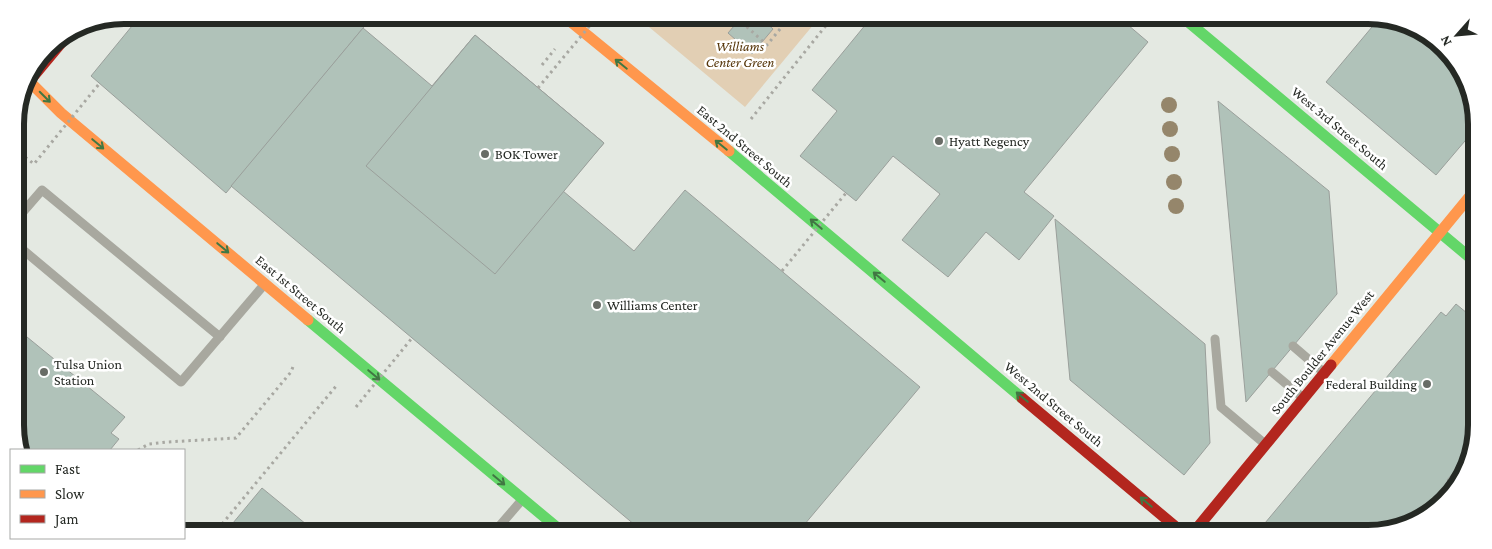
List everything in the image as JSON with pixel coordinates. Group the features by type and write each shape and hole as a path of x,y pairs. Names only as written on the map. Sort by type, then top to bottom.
{"main road":[{"name":"East 2nd Street South","path":"573,24 904,298"},
{"name":"West 3rd Street South","path":"1191,24 1468,255"},
{"name":"East 1st Street South","path":"31,87 522,499 541,520 550,525"},
{"name":"South Boulder Avenue West","path":"1199,525 1468,198"},
{"name":"West 2nd Street South","path":"904,298 1174,525"}],"lane":[{"path":"24,211 42,190 220,336"},
{"path":"24,251 181,382 265,284"},
{"path":"1215,339 1222,407 1265,444"},
{"path":"1293,346 1324,372"},
{"path":"1272,372 1303,398"},
{"path":"500,525 522,499"}],"path":[{"path":"538,88 591,24"},
{"path":"744,24 767,45 784,24"},
{"path":"751,119 827,24"},
{"path":"542,64 555,49"},
{"path":"24,156 34,164 99,84"},
{"path":"782,271 846,193"},
{"path":"356,407 412,338"},
{"path":"140,449 149,444 166,442 236,438 291,372 294,364"},
{"path":"221,525 337,385"}],"green space":[{"name":"Williams Center Green","path":"645,24 814,24 745,107"}],"building":[{"path":"134,24 366,24 226,193 91,76"},
{"path":"736,24 768,24 773,29 752,54 728,33"},
{"name":"Hyatt Regency","path":"866,24 1127,24 1148,42 1024,192 1054,216 1019,260 986,232 948,277 902,240 940,194 893,156 856,201 800,156 837,111 812,90"},
{"path":"1374,24 1400,29 1424,41 1432,47 1432,60 1445,60 1461,86 1467,111 1468,137 1436,175 1326,82"},
{"name":"Williams Center","path":"363,28 432,86 475,35 604,143 563,191 634,251 685,190 920,387 804,525 635,525 231,186"},
{"name":"BOK Tower","path":"475,35 604,143 495,274 366,166"},
{"path":"1218,101 1329,191 1337,294 1246,402"},
{"path":"1055,219 1205,344 1210,443 1184,475 1070,380"},
{"name":"Federal Building","path":"1456,304 1468,314 1468,425 1463,457 1455,474 1453,473 1447,480 1450,482 1439,496 1418,512 1406,518 1388,523 1375,525 1267,525 1265,523 1441,312 1446,316"},
{"name":"Tulsa Union Station","path":"24,335 125,417 111,433 119,439 111,449 27,449 24,432"},
{"path":"262,488 307,525 231,525"}],"traffic: fast":[{"path":"1191,24 1468,256"},
{"path":"729,151 1022,398"},
{"path":"308,320 554,525"}],"traffic: slow":[{"path":"574,24 729,151"},
{"path":"32,84 61,113 308,320"},
{"path":"1331,365 1468,199"}],"traffic: jam":[{"path":"1200,525 1331,365"},
{"path":"1022,398 1173,525"}],"place":[{"name":"Hyatt Regency","path":"939,141"},
{"name":"BOK Tower","path":"485,154"},
{"name":"Williams Center","path":"597,305"},
{"name":"Tulsa Union Station","path":"44,372"},
{"name":"Federal Building","path":"1427,384"}]}
